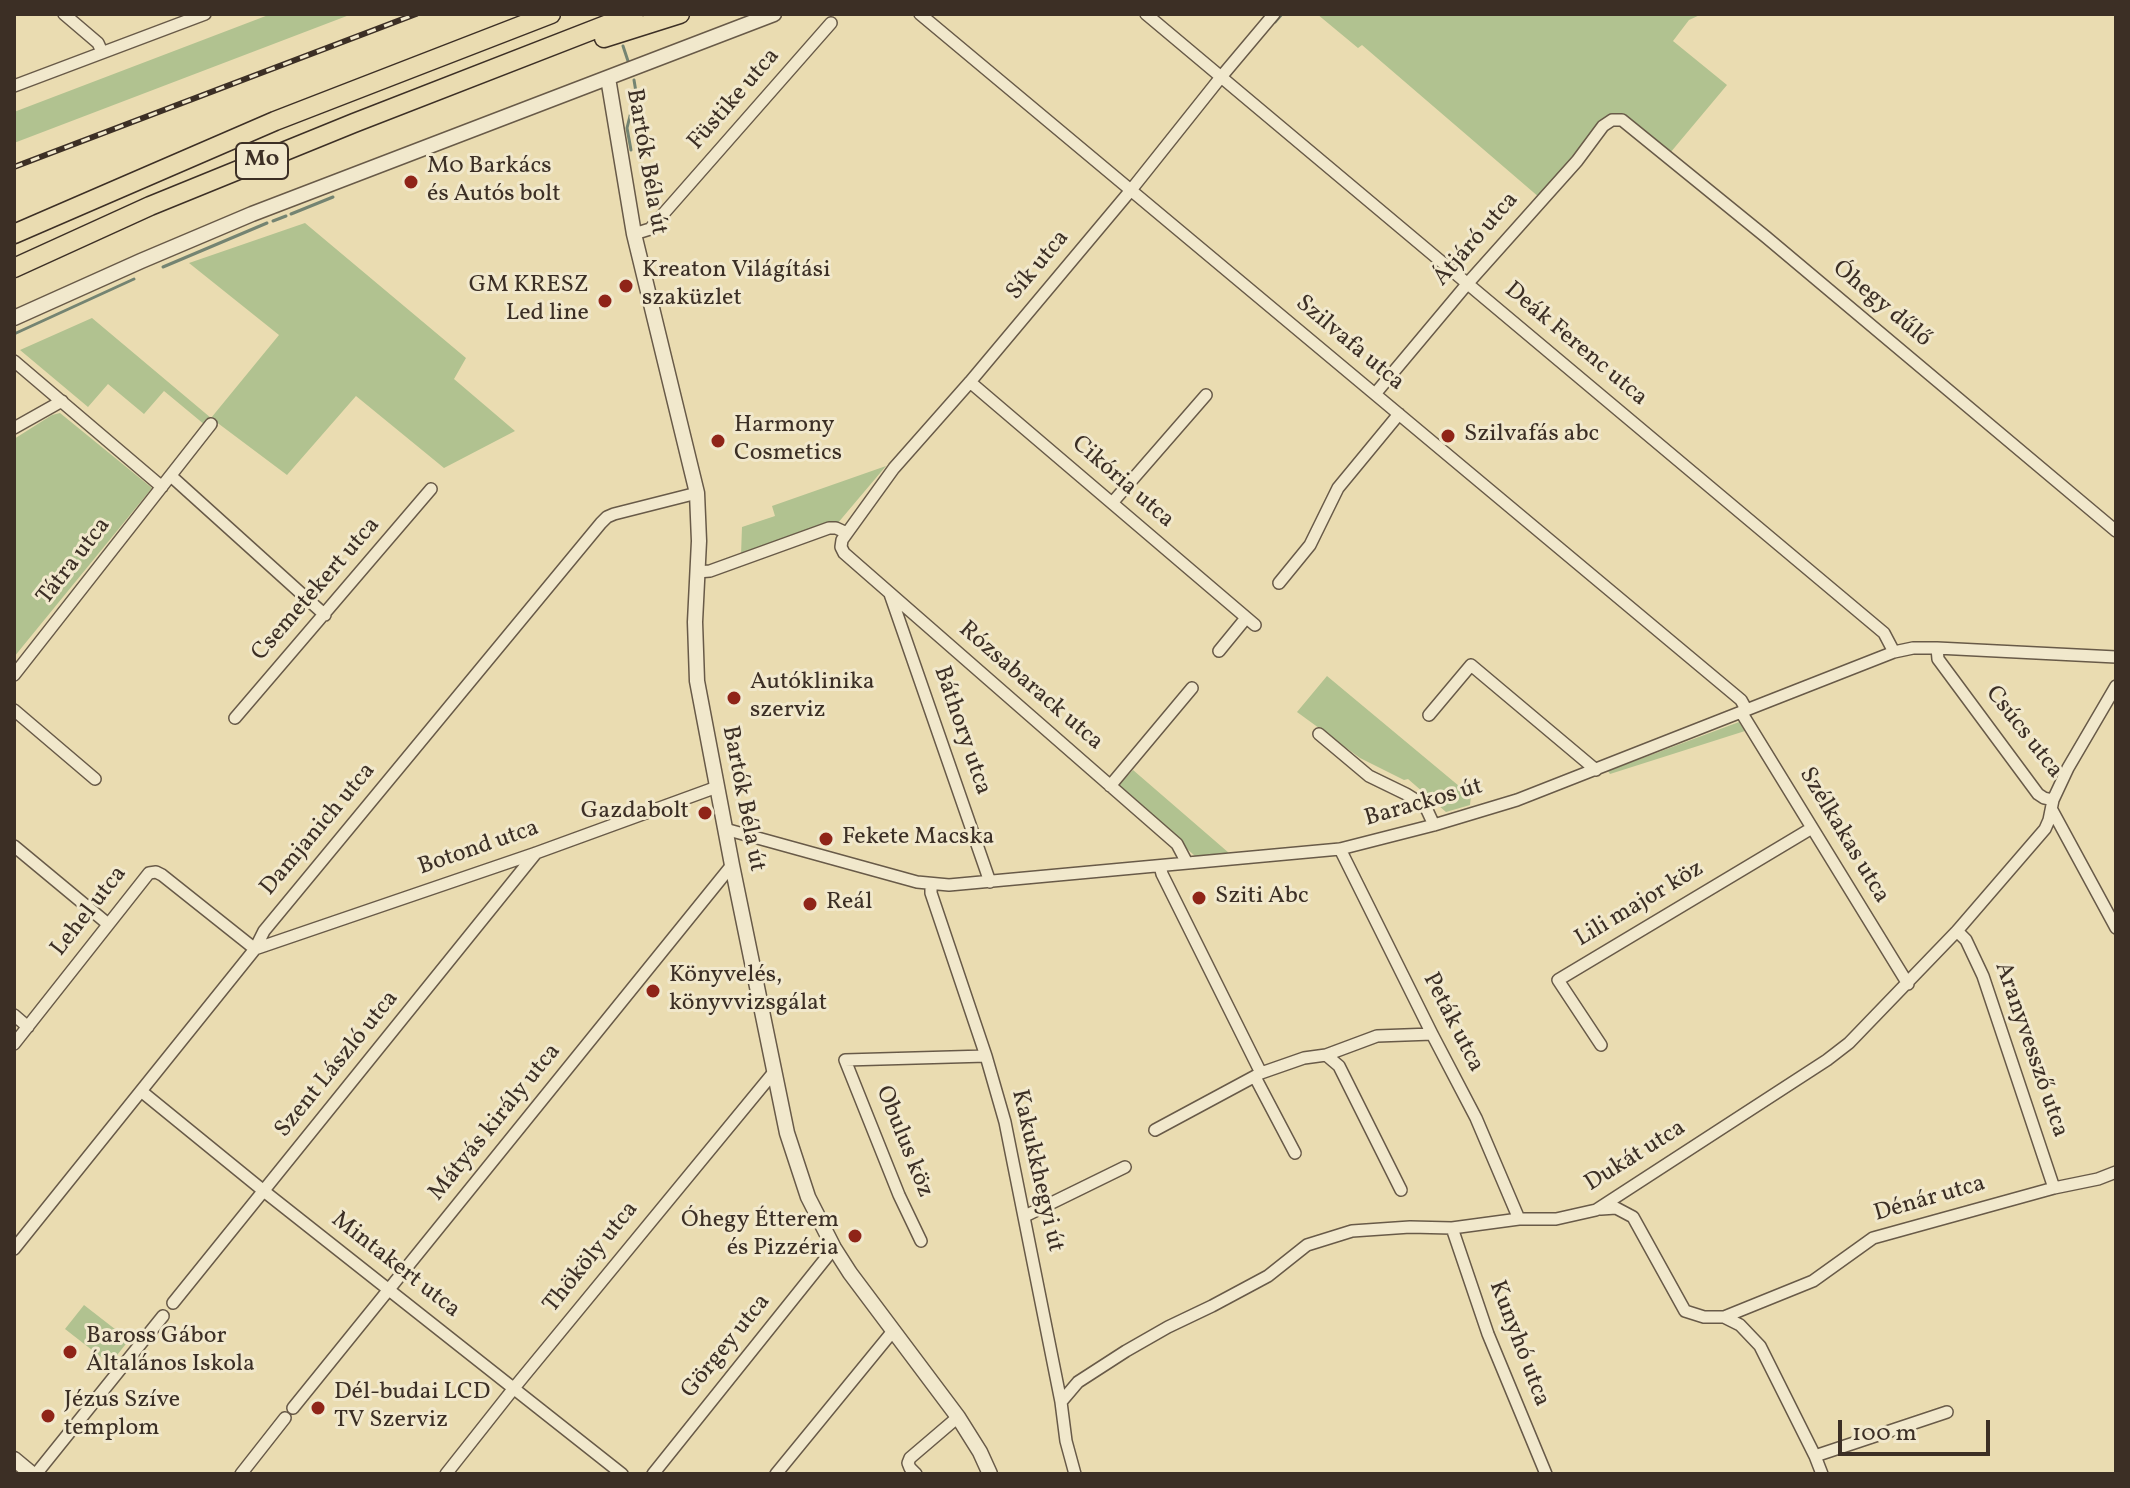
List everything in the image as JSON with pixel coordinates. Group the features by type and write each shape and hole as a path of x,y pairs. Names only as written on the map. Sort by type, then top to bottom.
{"highway":[{"name":"M0","path":"14,234 261,126 551,14"},
{"name":"M0","path":"14,268 150,206 634,14"},
{"path":"513,61 577,46 680,14"}],"street":[{"path":"64,14 78,18 102,52"},
{"path":"14,86 205,14"},
{"path":"14,318 252,214 774,14"},
{"name":"Szilvafa utca","path":"920,14 1741,700 1744,710"},
{"name":"Deák Ferenc utca","path":"1146,14 1884,633 1894,652"},
{"name":"Sík utca","path":"841,547 842,540 894,468 1131,190 1274,14"},
{"name":"Füstike utca","path":"634,234 650,229 831,23"},
{"name":"Bartók Béla út","path":"608,78 634,234 697,493 697,681 787,1133 800,1175 834,1248 958,1417 990,1474"},
{"name":"Átjáró utca","path":"1375,394 1468,283 1577,161 1603,126 1616,119"},
{"name":"Óhegy dűlő","path":"1616,119 1628,123 2116,531"},
{"path":"14,361 162,487"},
{"name":"Cikória utca","path":"970,382 1251,622 1219,651"},
{"path":"1112,503 1206,395"},
{"path":"14,428 62,401"},
{"path":"1279,583 1310,545 1338,488 1399,414"},
{"name":"Tátra utca","path":"14,675 211,424"},
{"path":"171,476 325,615"},
{"name":"Csemetekert utca","path":"235,718 431,489"},
{"name":"Damjanich utca","path":"14,1249 255,949 264,931 601,523 614,514 697,493"},
{"path":"697,572 710,571 829,528 847,533"},
{"name":"Rózsabarack utca","path":"841,547 890,594 1177,844 1187,863"},
{"name":"Báthory utca","path":"890,594 990,882"},
{"name":"Barackos út","path":"725,829 931,884 990,882 1340,849 1517,800 1894,652 1937,648 2116,657"},
{"name":"Csúcs utca","path":"1937,648 1938,659 2038,794 2052,805 2116,928"},
{"path":"1429,715 1471,665 1596,770"},
{"name":"Dukát utca","path":"1061,1402 1078,1382 1126,1351 1268,1276 1307,1245 1352,1231 1452,1228 1519,1219 1556,1219 1596,1210 1827,1060 1849,1043 1908,984 2045,829 2068,768 2116,686"},
{"path":"1110,786 1192,688"},
{"path":"14,710 95,779"},
{"name":"Szélkakas utca","path":"1744,710 1908,984"},
{"path":"1319,734 1369,776 1422,804 1434,825"},
{"name":"Botond utca","path":"255,949 717,787"},
{"name":"Lili major köz","path":"1601,1045 1558,980 1812,828"},
{"path":"14,846 108,924"},
{"name":"Peták utca","path":"1340,849 1476,1118 1519,1219"},
{"name":"Szent László utca","path":"173,1303 536,853"},
{"name":"Mátyás király utca","path":"293,1408 732,865"},
{"path":"1160,866 1295,1153"},
{"name":"Lehel utca","path":"14,1044 149,873 156,872 255,949"},
{"name":"Kakukkhegyi út","path":"931,884 931,893 1005,1122 1075,1474"},
{"name":"Aranyvessző utca","path":"1957,931 1966,940 1983,976 2054,1188"},
{"path":"14,1015 28,1027"},
{"path":"1155,1130 1258,1075 1304,1058 1326,1055 1377,1036 1432,1034"},
{"path":"1326,1055 1339,1066 1401,1190"},
{"name":"Obulus köz","path":"921,1241 899,1195 845,1060 986,1056"},
{"name":"Thököly utca","path":"446,1474 774,1072"},
{"name":"Mintakert utca","path":"141,1091 622,1474"},
{"path":"1025,1216 1125,1167"},
{"name":"Dénár utca","path":"1724,1317 1813,1281 1873,1238 2116,1172"},
{"path":"1596,1210 1616,1208 1633,1217 1685,1311 1704,1317 1724,1317 1740,1325 1760,1346 1822,1474"},
{"name":"Kunyhó utca","path":"1452,1228 1488,1334 1546,1474"},
{"name":"Görgey utca","path":"653,1474 834,1248"},
{"path":"14,1459 34,1474 163,1316"},
{"path":"776,1474 893,1331"},
{"path":"1815,1456 1947,1412"},
{"path":"916,1474 908,1463 910,1458 958,1417"},
{"path":"241,1474 285,1418"}],"green space":[{"path":"271,14 352,14 14,143 14,112"},
{"path":"1317,14 1702,14 1689,20 1673,41 1727,85 1670,153 1622,113 1610,117 1540,198 1362,45 1358,48"},
{"path":"305,223 466,358 454,379 515,431 444,468 356,396 287,475 211,418 279,335 189,263"},
{"path":"92,318 211,418 205,425 164,391 144,414 108,384 88,407 20,350"},
{"path":"60,413 152,488 14,657 14,439"},
{"path":"886,466 837,524 741,555 742,527 775,516 772,506"},
{"path":"1327,676 1471,796 1470,805 1446,812 1408,779 1404,780 1360,758 1297,712"},
{"path":"1739,722 1745,731 1610,774 1608,771"},
{"path":"1133,770 1229,853 1195,856 1117,787"},
{"path":"84,1305 129,1340 110,1364 65,1329"}],"waterway":[{"path":"1275,22 1282,14"},
{"path":"623,46 628,61"},
{"path":"631,150 627,128 636,92 634,80"},
{"path":"291,214 333,197"},
{"path":"273,221 286,216"},
{"path":"163,267 267,223"},
{"path":"14,334 134,279"}],"railway":[{"path":"14,167 416,14"}],"place":[{"name":"M0 Barkács és Autós bolt","path":"411,182"},
{"name":"Kreaton Világítási szaküzlet","path":"626,286"},
{"name":"GM KRESZ Led line","path":"605,301"},
{"name":"Szilvafás abc","path":"1448,436"},
{"name":"Harmony Cosmetics","path":"718,441"},
{"name":"Autóklinika szerviz","path":"734,698"},
{"name":"Gazdabolt","path":"705,813"},
{"name":"Fekete Macska","path":"826,839"},
{"name":"Sziti Abc","path":"1199,898"},
{"name":"Reál","path":"810,904"},
{"name":"Könyvelés, könyvvizsgálat","path":"653,991"},
{"name":"Óhegy Étterem és Pizzéria","path":"855,1236"},
{"name":"Baross Gábor Általános Iskola","path":"70,1352"},
{"name":"Dél-budai LCD TV Szerviz","path":"318,1408"},
{"name":"Jézus Szíve templom","path":"48,1416"}]}
